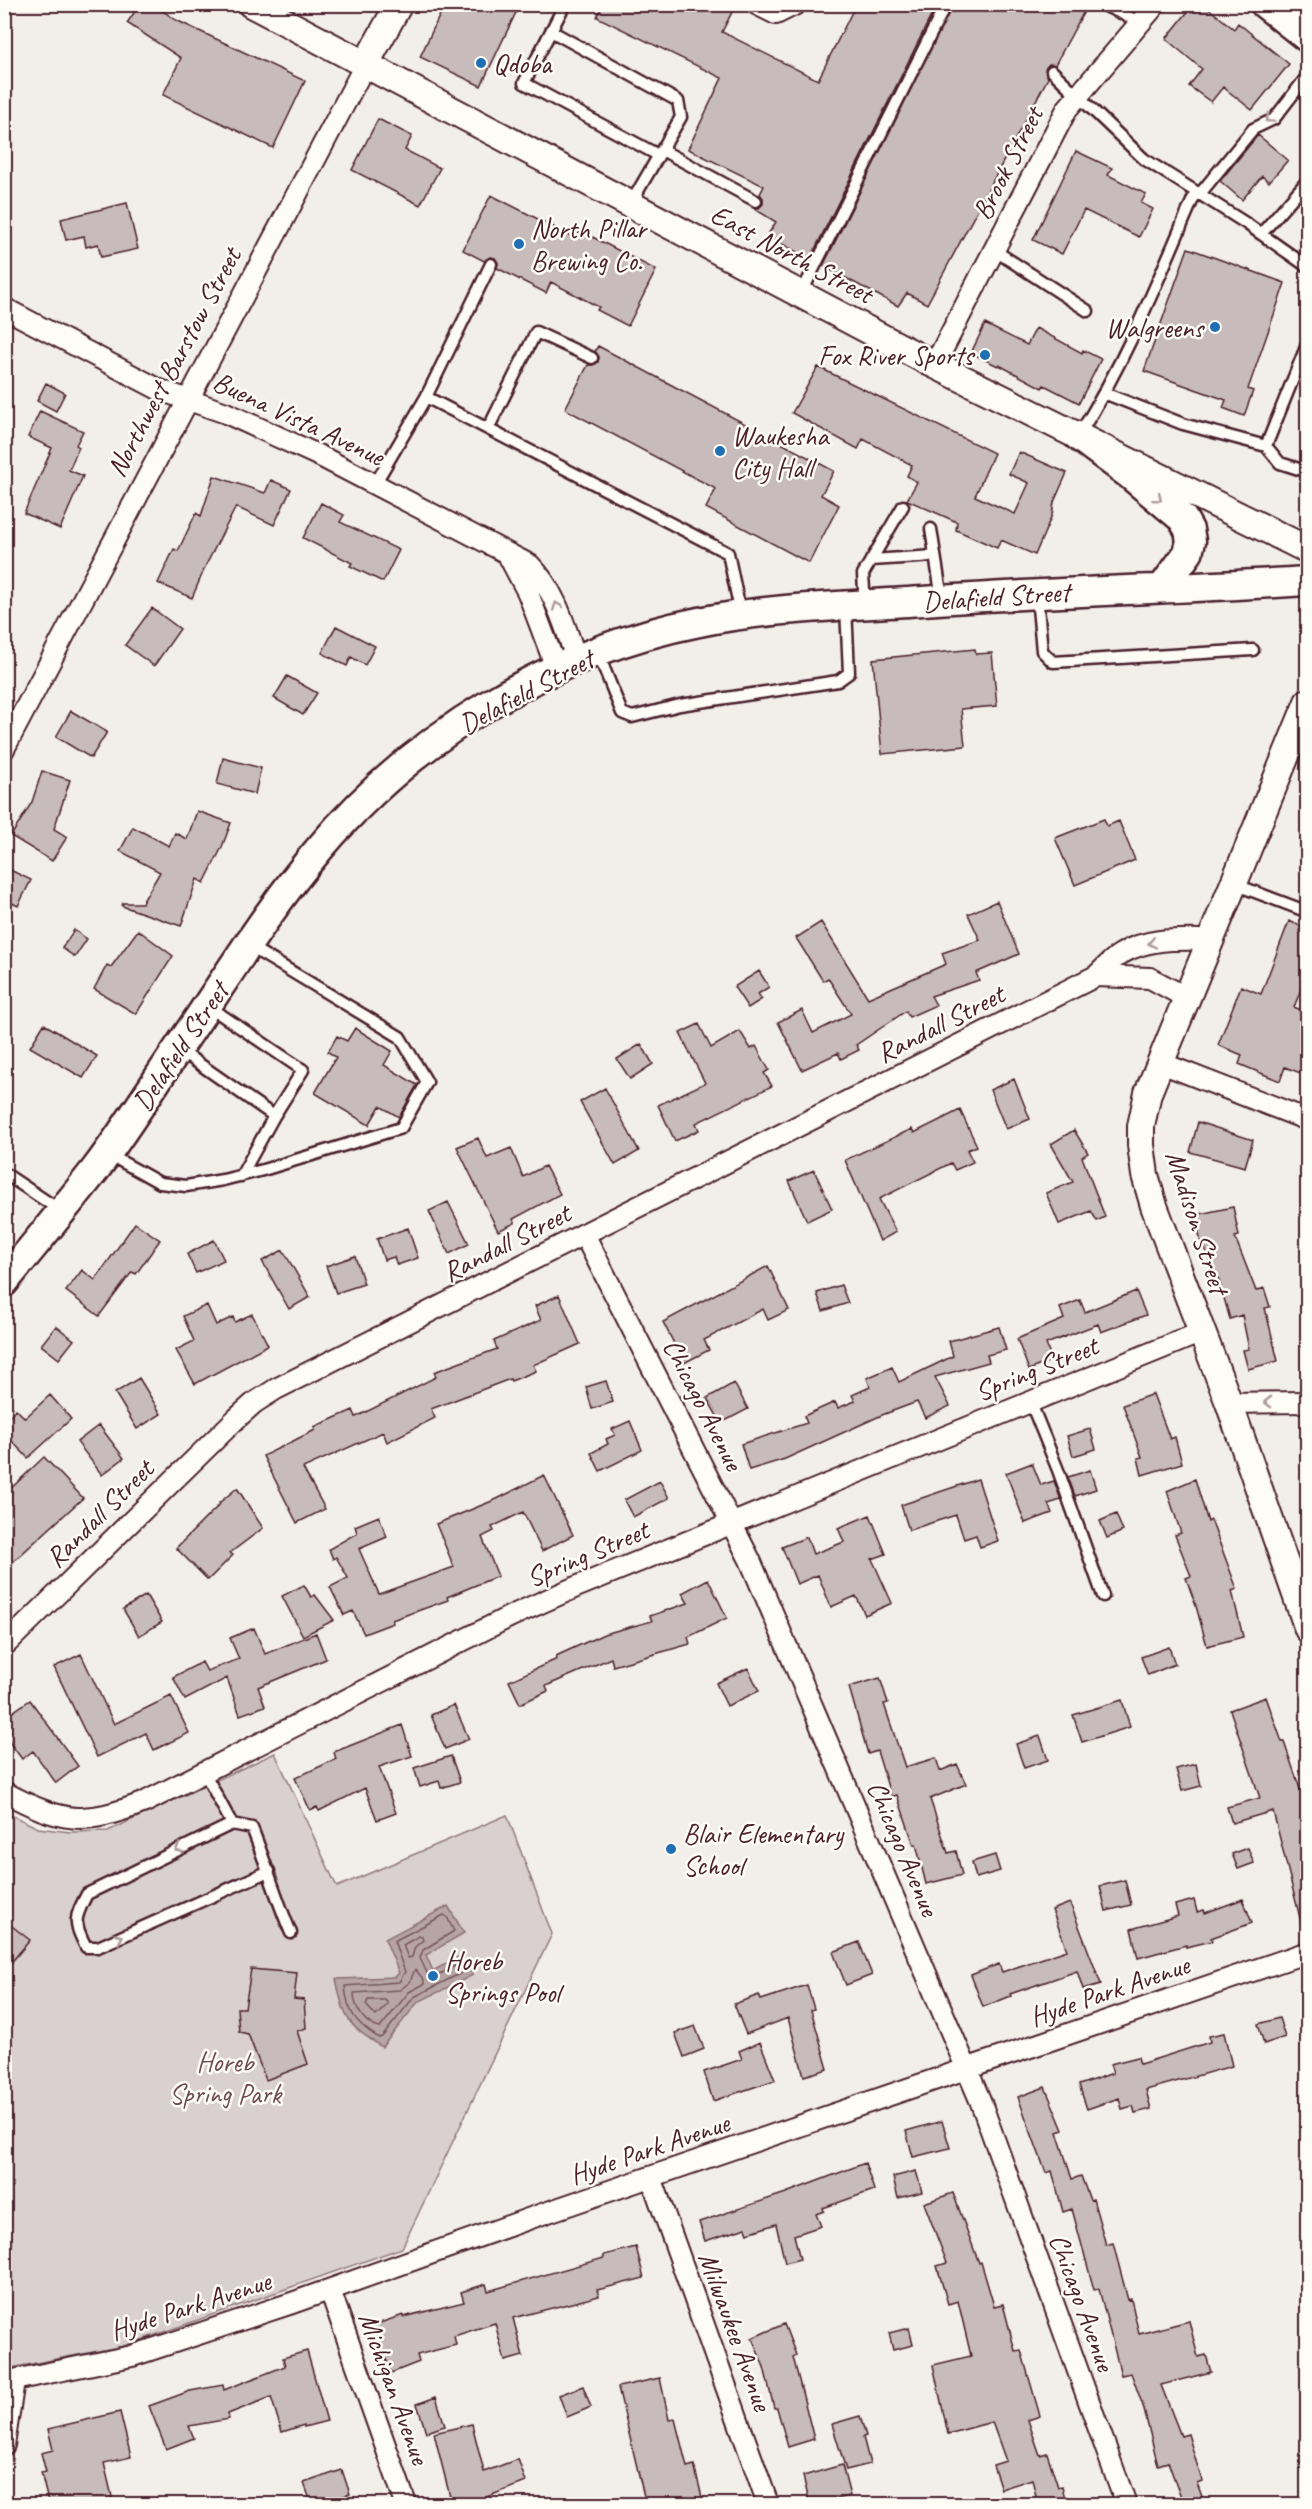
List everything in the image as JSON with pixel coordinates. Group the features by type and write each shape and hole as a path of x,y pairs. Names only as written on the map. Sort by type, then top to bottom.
{"main road":[{"path":"1265,4 1308,38"},
{"path":"1078,436 1129,474 1183,519 1191,542 1188,553 1163,587"},
{"name":"Delafield Street","path":"4,1282 106,1153 248,945 321,846 403,766 480,711 577,661 654,632 741,615 1036,593 1308,581"}],"street":[{"name":"East North Street","path":"251,4 935,364 1308,550"},
{"name":"Northwest Barstow Street","path":"4,749 399,4"},
{"path":"756,4 776,14 796,4"},
{"name":"Brook Street","path":"935,364 1067,109 1156,4"},
{"name":"Buena Vista Avenue","path":"4,308 160,390 226,413 322,457 530,565 543,578 554,596 577,661"},
{"name":"Madison Street","path":"1308,702 1148,1093 1141,1126 1145,1175 1154,1206 1229,1403 1308,1629"},
{"name":"Randall Street","path":"4,1646 254,1403 276,1389 1096,976 1121,954 1137,947 1164,941 1211,940"},
{"name":"Randall Street","path":"1096,976 1150,978 1187,998"},
{"path":"1161,1063 1308,1120"},
{"name":"Chicago Avenue","path":"584,1234 750,1560 966,2068 1126,2505"},
{"name":"Spring Street","path":"4,1792 49,1814 87,1818 117,1813 145,1802 511,1616 576,1587 1202,1332"},
{"path":"1229,1403 1308,1402"},
{"name":"Hyde Park Avenue","path":"9,2381 132,2356 330,2290 545,2213 1308,1952"},
{"name":"Milwaukee Avenue","path":"651,2177 768,2505"},
{"name":"Michigan Avenue","path":"330,2290 406,2505"},
{"path":"4,2445 9,2381"}],"lane":[{"path":"565,4 524,83 756,201"},
{"path":"801,294 946,4"},
{"path":"1101,4 1140,22"},
{"path":"551,32 678,101 681,117 631,203"},
{"path":"1052,71 1144,159 1308,267"},
{"path":"1078,436 1104,393 1139,324 1198,193 1253,129 1274,118 1308,75"},
{"path":"1261,234 1308,180"},
{"path":"994,250 1088,311"},
{"path":"375,484 426,397 491,264"},
{"path":"488,429 536,332 592,358"},
{"path":"1266,446 1308,342"},
{"path":"1104,393 1183,424 1266,446 1280,464 1308,472"},
{"path":"426,397 728,553 741,615"},
{"path":"577,661 622,713 632,717 704,701 838,681 849,673 855,606 863,574 903,506"},
{"path":"931,530 942,600"},
{"path":"871,560 935,556"},
{"path":"1036,593 1042,651 1053,662 1253,650"},
{"path":"1234,884 1308,912"},
{"path":"106,1153 160,1183 186,1186 241,1176 401,1128 427,1082 400,1037 248,945"},
{"path":"207,1005 303,1070 274,1116 241,1176"},
{"path":"178,1049 274,1116"},
{"path":"4,1173 62,1211"},
{"path":"1030,1401 1058,1470 1102,1596"},
{"path":"204,1772 232,1824"},
{"path":"269,1871 98,1947 86,1947 76,1926 76,1915 87,1894 232,1824 252,1828 269,1871 274,1892 291,1933"}],"green space":[{"name":"Horeb Spring Park","path":"275,1753 337,1887 507,1815 552,1934 402,2248 124,2346 5,2369 5,1812 38,1828 70,1832 108,1831"}],"water":[{"name":"Horeb Springs Pool","path":"448,1906 464,1933 426,1955 433,1971 462,1955 473,1975 418,2002 382,2047 349,2020 342,2004 336,1979 395,1977 399,1973 385,1939"}],"building":[{"path":"140,4 153,4 176,20 305,81 273,148 163,95 181,58 127,23"},
{"path":"445,4 520,4 481,86 420,57"},
{"path":"603,4 722,4 733,10 722,32 818,80 856,4 937,4 810,259 767,236 776,222 753,208 759,208 763,204 760,194 764,186 688,149 722,78 597,17"},
{"path":"953,4 1088,4 1055,65 1049,64 1045,69 1048,78 927,304 907,293 898,306 823,266"},
{"path":"1194,4 1203,4 1234,29 1238,23 1289,64 1252,110 1223,87 1211,102 1189,86 1202,69 1166,39"},
{"path":"378,119 412,136 405,150 440,168 420,205 352,170"},
{"path":"1258,135 1288,160 1269,182 1262,176 1242,200 1220,181"},
{"path":"1076,151 1112,168 1108,175 1146,194 1141,203 1153,209 1139,237 1084,210 1062,254 1033,240"},
{"path":"491,195 575,238 581,231 656,270 628,326 597,310 599,307 551,282 546,293 497,268 498,263 495,258 490,257 484,261 463,250"},
{"path":"127,203 138,249 101,257 98,244 86,247 84,236 66,240 61,219"},
{"name":"Walgreens","path":"1188,248 1285,283 1248,389 1253,391 1244,416 1223,408 1226,400 1144,371"},
{"path":"985,324 1027,345 1036,328 1082,353 1083,350 1101,359 1079,403 1044,385 1042,388 971,353"},
{"name":"Waukesha City Hall","path":"598,346 834,471 821,495 839,505 809,563 706,508 716,489 565,409 588,365 598,362 599,357 595,351"},
{"path":"818,367 994,453 975,496 1015,514 1029,483 1009,474 1019,452 1067,473 1035,555 1001,540 997,548 956,530 957,522 907,500 917,482 907,476 912,465 863,439 858,449 792,413"},
{"path":"46,383 65,393 56,411 37,401"},
{"path":"40,411 83,431 76,445 79,447 69,470 83,476 60,529 24,513 52,448 28,437"},
{"path":"214,476 265,493 271,480 291,489 274,525 236,507 192,598 158,583 174,549 178,551 196,513 201,516"},
{"path":"321,503 344,515 340,522 399,550 383,582 350,566 352,563 303,538"},
{"path":"152,608 180,629 154,666 125,645"},
{"path":"336,626 375,646 365,665 351,657 347,666 322,653"},
{"path":"975,649 976,654 992,653 997,706 961,709 965,746 882,754 873,659"},
{"path":"287,676 317,693 303,715 274,698"},
{"path":"71,711 107,732 91,758 56,737"},
{"path":"223,758 261,768 255,794 217,784"},
{"path":"42,771 70,780 54,829 67,837 52,861 11,836 32,802"},
{"path":"197,811 231,823 204,883 197,879 181,926 122,906 123,903 142,903 160,872 120,851 133,827 169,846 175,833 187,839"},
{"path":"1104,819 1107,826 1119,821 1135,860 1075,885 1055,838"},
{"path":"4,867 31,880 18,906 4,899"},
{"path":"997,901 1019,954 976,973 979,980 931,996 936,1005 909,1017 906,1011 856,1045 859,1050 841,1059 838,1053 802,1070 778,1022 802,1010 813,1033 851,1014 828,978 823,981 796,938 821,922 868,998 946,964 942,953 980,940 968,914"},
{"path":"1289,921 1308,929 1308,972 1294,1007 1308,1013 1308,1076 1285,1067 1280,1081 1239,1064 1242,1055 1218,1045 1241,986 1261,994"},
{"path":"74,930 87,939 75,957 62,948"},
{"path":"138,930 173,956 136,1014 94,989 107,965 111,967"},
{"path":"759,971 769,987 758,994 762,999 748,1008 734,987"},
{"path":"44,1024 97,1056 83,1078 30,1047"},
{"path":"699,1024 711,1048 740,1031 751,1049 756,1046 769,1070 764,1073 772,1086 696,1123 699,1130 675,1141 658,1105 705,1083 680,1033"},
{"path":"355,1028 392,1051 384,1065 417,1085 399,1117 380,1106 369,1125 315,1093 336,1057 328,1052 337,1036 347,1041"},
{"path":"641,1044 653,1064 630,1079 617,1059"},
{"path":"1014,1079 1030,1119 1006,1129 990,1090"},
{"path":"605,1088 639,1151 615,1165 580,1102"},
{"path":"960,1110 977,1146 967,1150 973,1162 955,1170 951,1163 879,1199 896,1232 880,1241 845,1160 912,1129 914,1133"},
{"path":"1198,1122 1253,1140 1245,1167 1190,1152"},
{"path":"1074,1130 1088,1153 1082,1157 1105,1217 1097,1221 1091,1211 1059,1224 1046,1193 1073,1182 1051,1144"},
{"path":"478,1138 487,1158 511,1148 523,1177 545,1166 560,1194 513,1219 515,1223 498,1231 457,1147"},
{"path":"814,1170 832,1209 807,1221 789,1181"},
{"path":"448,1202 469,1244 449,1254 429,1211"},
{"path":"1233,1207 1239,1236 1235,1237 1256,1291 1264,1288 1270,1307 1265,1308 1278,1361 1248,1369 1243,1350 1249,1349 1242,1315 1230,1319 1218,1277 1216,1278 1203,1243 1201,1243 1195,1215"},
{"path":"135,1223 160,1240 136,1274 132,1272 99,1316 66,1291 82,1270 95,1280"},
{"path":"408,1228 418,1258 397,1265 394,1257 384,1260 377,1239"},
{"path":"214,1240 224,1260 196,1273 187,1254"},
{"path":"283,1250 310,1297 289,1309 262,1261"},
{"path":"355,1256 364,1284 336,1293 326,1266"},
{"path":"768,1266 789,1310 768,1320 763,1309 704,1340 709,1350 684,1363 663,1322"},
{"path":"841,1285 848,1303 823,1311 817,1293"},
{"path":"1136,1291 1146,1315 1101,1332 1098,1324 1046,1344 1052,1360 1029,1370 1017,1339 1064,1319 1060,1308 1080,1300 1085,1312"},
{"path":"559,1295 580,1344 533,1365 536,1371 431,1409 435,1418 387,1442 383,1432 303,1468 325,1509 297,1523 263,1456 315,1430 314,1427 353,1410 356,1417 436,1377 434,1372 497,1349 494,1341 541,1320 535,1306"},
{"path":"207,1305 216,1325 233,1317 235,1322 252,1314 268,1345 195,1384 176,1350 194,1341 183,1316"},
{"path":"56,1326 74,1340 59,1359 41,1345"},
{"path":"999,1327 1006,1350 987,1355 989,1362 935,1377 950,1406 925,1418 917,1402 882,1415 785,1459 749,1470 741,1444 807,1423 804,1416 835,1402 838,1408 855,1401 852,1395 870,1387 867,1378 892,1367 899,1382 953,1356 949,1341"},
{"path":"139,1378 161,1414 137,1429 115,1393"},
{"path":"606,1381 613,1402 592,1409 586,1387"},
{"path":"734,1383 748,1409 721,1423 707,1398"},
{"path":"1153,1394 1170,1439 1175,1437 1182,1463 1142,1475 1138,1458 1142,1457 1123,1405"},
{"path":"50,1395 71,1419 28,1458 4,1433 4,1421 16,1409 25,1418"},
{"path":"630,1421 642,1450 600,1471 591,1453 608,1444 606,1439 615,1435 612,1429"},
{"path":"99,1425 124,1458 102,1475 77,1442"},
{"path":"1090,1429 1096,1449 1073,1456 1067,1436"},
{"path":"44,1457 83,1498 4,1570 4,1495"},
{"path":"1032,1463 1041,1485 1054,1481 1061,1500 1048,1504 1052,1513 1025,1523 1006,1473"},
{"path":"1090,1470 1096,1489 1075,1496 1068,1477"},
{"path":"544,1475 573,1535 542,1551 523,1512 492,1527 494,1531 482,1537 498,1576 447,1597 448,1600 392,1620 393,1623 364,1634 353,1611 344,1615 330,1587 348,1578 336,1557 333,1559 329,1549 357,1533 355,1526 379,1516 387,1537 359,1549 379,1594 454,1567 436,1524 497,1499"},
{"path":"978,1479 998,1541 980,1547 976,1535 964,1539 956,1515 909,1530 901,1505"},
{"path":"1195,1479 1208,1522 1211,1520 1237,1589 1232,1591 1243,1637 1207,1646 1186,1578 1191,1576 1175,1535 1181,1533 1167,1491"},
{"path":"660,1481 669,1498 633,1517 624,1500"},
{"path":"237,1488 263,1528 230,1553 233,1555 208,1580 176,1548 219,1503"},
{"path":"1116,1514 1123,1531 1107,1538 1100,1521"},
{"path":"870,1515 886,1554 872,1559 892,1603 865,1615 856,1596 831,1607 818,1575 797,1584 782,1547 807,1537 813,1554 844,1542 838,1528"},
{"path":"708,1579 727,1618 688,1637 690,1644 613,1666 611,1658 546,1686 548,1691 520,1704 509,1681 604,1634 652,1621 650,1616 688,1603 682,1593"},
{"path":"304,1585 311,1597 315,1595 334,1620 303,1636 282,1596"},
{"path":"146,1595 162,1622 139,1636 123,1609"},
{"path":"254,1628 265,1654 316,1633 326,1659 258,1687 265,1706 240,1715 227,1678 185,1700 173,1677 202,1662 207,1671 239,1659 230,1638"},
{"path":"1169,1647 1175,1664 1148,1675 1141,1657"},
{"path":"81,1654 114,1724 171,1696 189,1733 154,1750 146,1733 97,1757 54,1667"},
{"path":"748,1668 759,1691 727,1706 716,1683"},
{"path":"880,1678 888,1703 884,1704 905,1767 936,1758 940,1771 957,1764 966,1784 930,1799 948,1853 956,1851 962,1875 926,1884 916,1844 914,1845 897,1795 891,1797 877,1751 868,1754 849,1687"},
{"path":"1266,1697 1301,1792 1308,1790 1308,1925 1302,1926 1273,1811 1232,1823 1227,1807 1260,1798 1230,1710"},
{"path":"30,1700 78,1766 56,1783 33,1751 22,1759 4,1735 4,1718"},
{"path":"1122,1700 1130,1727 1082,1742 1073,1715"},
{"path":"454,1705 469,1739 445,1749 431,1715"},
{"path":"402,1725 412,1756 379,1767 396,1813 377,1820 365,1788 319,1811 317,1807 310,1810 295,1778 336,1759 334,1752"},
{"path":"1040,1736 1048,1760 1024,1768 1016,1744"},
{"path":"451,1756 460,1782 441,1788 439,1781 420,1787 414,1768"},
{"path":"1196,1764 1201,1786 1182,1791 1176,1769"},
{"path":"1248,1848 1254,1863 1238,1869 1232,1854"},
{"path":"995,1855 1000,1871 976,1878 972,1862"},
{"path":"1125,1880 1131,1905 1106,1911 1100,1886"},
{"path":"1243,1899 1252,1923 1211,1938 1212,1941 1186,1947 1186,1945 1138,1958 1131,1929 1178,1916 1175,1905 1194,1900 1197,1912 1204,1910 1205,1913"},
{"path":"1070,1903 1101,1984 1083,1989 1077,1971 1010,1994 1011,1996 983,2007 971,1975 999,1964 1002,1972 1067,1950 1052,1910"},
{"path":"4,1920 30,1940 4,1971"},
{"path":"859,1942 872,1975 846,1985 833,1952"},
{"path":"251,1969 297,1973 294,1999 304,2000 306,2028 297,2031 308,2064 266,2080 248,2034 239,2032 237,2008 245,2008"},
{"path":"807,1985 814,2009 811,2010 828,2069 804,2076 788,2018 746,2034 734,2004 759,1995 761,2000"},
{"path":"1279,2018 1285,2037 1264,2044 1258,2024"},
{"path":"695,2026 704,2049 684,2057 675,2033"},
{"path":"1224,2033 1232,2066 1146,2090 1151,2109 1135,2113 1133,2106 1122,2109 1119,2098 1087,2109 1079,2085 1113,2073 1110,2064 1138,2057 1140,2064 1210,2042 1209,2036"},
{"path":"760,2042 775,2080 713,2101 704,2072 742,2059 739,2051"},
{"path":"1045,2087 1063,2130 1057,2132 1072,2179 1081,2176 1090,2200 1093,2199 1106,2245 1113,2243 1128,2300 1131,2299 1139,2334 1189,2321 1198,2357 1206,2355 1211,2372 1161,2385 1181,2436 1188,2434 1202,2481 1197,2483 1205,2505 1184,2505 1168,2462 1158,2465 1143,2406 1131,2373 1121,2375 1099,2289 1094,2290 1072,2209 1063,2212 1052,2171 1046,2173 1018,2097"},
{"path":"942,2121 950,2148 913,2157 906,2131"},
{"path":"865,2163 874,2190 823,2208 824,2211 816,2214 821,2226 794,2235 800,2259 785,2263 776,2224 748,2233 746,2228 705,2241 699,2222 786,2193"},
{"path":"916,2171 922,2192 898,2198 893,2177"},
{"path":"953,2193 979,2263 981,2262 994,2306 1003,2304 1015,2351 1021,2350 1040,2416 1028,2420 1040,2455 1047,2453 1058,2487 1062,2486 1066,2505 1038,2505 1032,2479 1001,2489 993,2465 1006,2461 992,2422 948,2434 933,2365 971,2356 958,2301 948,2304 937,2266 947,2263 924,2203"},
{"path":"636,2247 644,2278 597,2290 599,2296 513,2318 523,2356 505,2361 495,2323 454,2336 456,2345 417,2355 419,2362 391,2373 374,2325 403,2315 403,2317 464,2302 461,2292 486,2284 488,2291"},
{"path":"784,2324 796,2355 793,2357 814,2439 788,2447 777,2408 774,2408 764,2367 752,2338"},
{"path":"909,2328 913,2345 893,2350 889,2333"},
{"path":"307,2351 327,2421 282,2432 271,2397 228,2414 229,2419 189,2426 194,2438 166,2449 149,2406 190,2391 223,2385 224,2390 285,2366 283,2358"},
{"path":"660,2378 669,2420 675,2419 687,2467 694,2465 704,2505 646,2505 618,2387"},
{"path":"583,2386 591,2407 567,2417 559,2395"},
{"path":"436,2397 445,2426 426,2432 417,2404"},
{"path":"120,2412 131,2457 104,2463 114,2505 49,2505 41,2473 46,2472 41,2453 53,2450 48,2429"},
{"path":"860,2416 870,2464 846,2470 832,2424"},
{"path":"472,2424 484,2472 518,2459 526,2482 484,2498 486,2505 452,2505 434,2433"},
{"path":"842,2465 850,2496 810,2505 803,2476"},
{"path":"342,2470 350,2494 344,2496 347,2505 312,2505 304,2483"}],"place":[{"name":"Qdoba","path":"481,63"},
{"name":"North Pillar Brewing Co.","path":"519,244"},
{"name":"Walgreens","path":"1215,327"},
{"name":"Fox River Sports","path":"985,355"},
{"name":"Waukesha City Hall","path":"720,451"},
{"name":"Blair Elementary School","path":"671,1849"},
{"name":"Horeb Springs Pool","path":"433,1976"}]}
